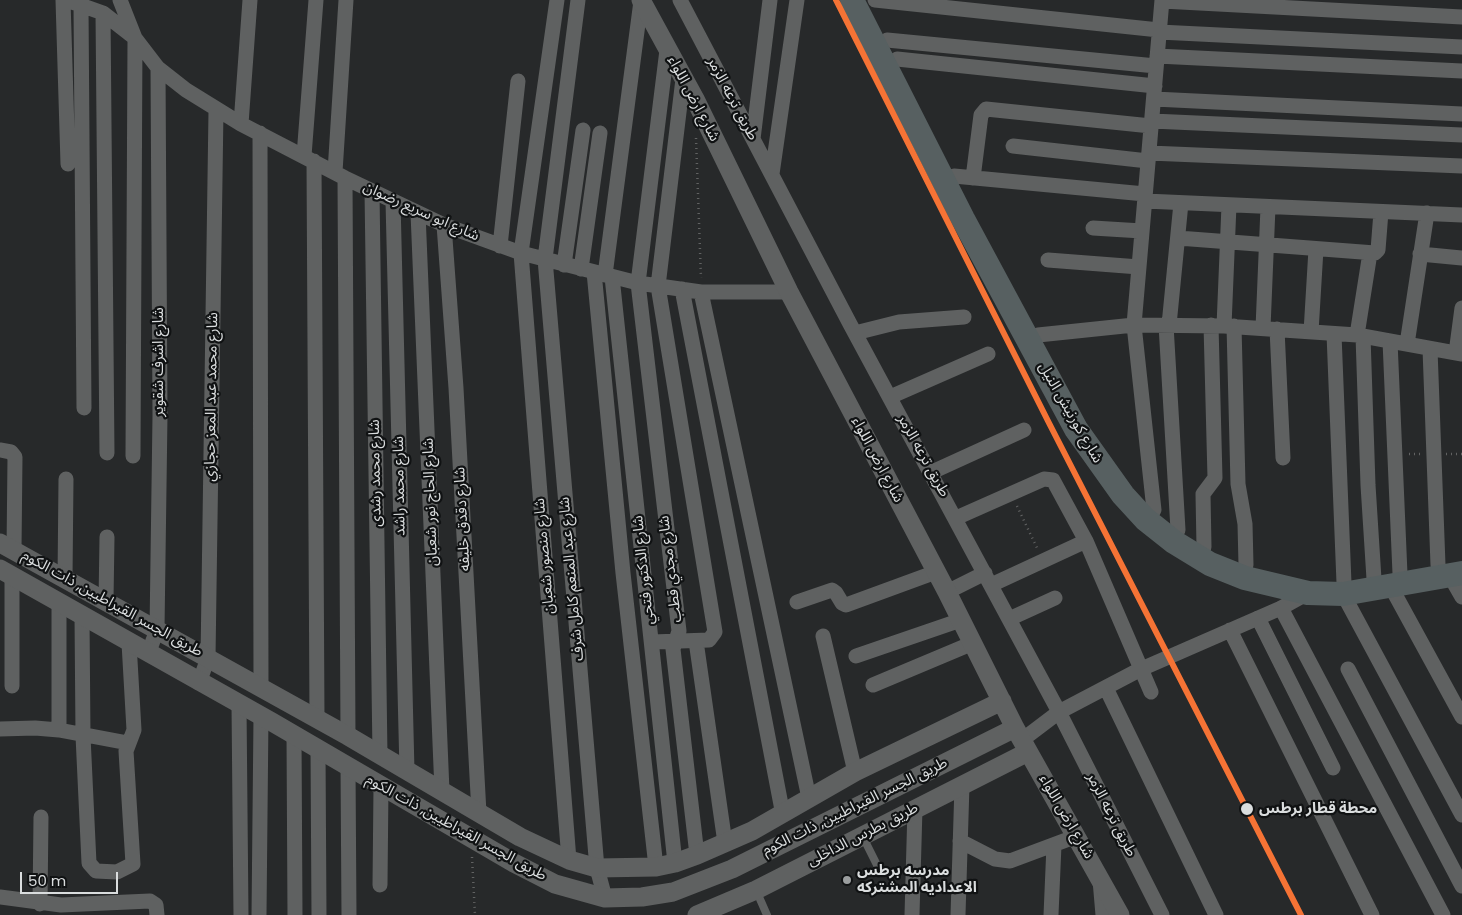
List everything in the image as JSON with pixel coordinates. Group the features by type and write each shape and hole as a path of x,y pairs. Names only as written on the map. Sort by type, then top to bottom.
{"main road":[{"name":"شارع كورنيش النيل","path":"852,0 962,219 1076,429 1123,495 1160,531 1204,560 1245,578 1308,593 1343,589 1453,568"},
{"name":"شارع كورنيش النيل","path":"866,0 964,177 1038,335 1087,424 1108,456 1154,510 1178,530 1204,547 1246,565 1294,580 1343,589"}],"street":[{"path":"68,164 64,0 104,13 135,38 133,456"},
{"name":"شارع ابو سريع رضوان","path":"120,0 135,38 158,68 186,90 241,124 372,191 444,225 520,253 638,283 701,292 789,292"},
{"path":"241,124 250,0"},
{"path":"316,0 309,159 317,719"},
{"path":"346,0 340,175 348,736"},
{"name":"شارع منصور شعبان","path":"556,0 520,253 568,860"},
{"name":"شارع عبد المنعم كامل شرف","path":"578,0 545,259 596,868 605,898"},
{"path":"598,273 623,137 641,0"},
{"name":"شارع ارض اللواء","path":"641,0 683,79 789,292 947,592 1022,740 1099,874 1120,915"},
{"name":"طريق ترعه الزمر","path":"680,0 855,333 932,472 1059,712 1162,915"},
{"path":"753,139 770,0"},
{"path":"772,174 796,0"},
{"path":"875,0 1159,31 1462,47"},
{"path":"1154,510 1134,325 1162,0 1462,17"},
{"path":"81,4 84,408"},
{"path":"104,13 107,453"},
{"name":"شارع مجدي قطب","path":"667,50 638,283 678,631 673,649 698,855"},
{"path":"892,50 1462,72"},
{"path":"892,50 1154,92 1462,114"},
{"name":"شارع اشرف شقوير","path":"148,654 157,630 160,415 158,68"},
{"path":"652,642 709,640 715,632 658,286 683,79"},
{"path":"500,246 518,81"},
{"path":"1462,134 1152,123 986,109 981,115 964,177 1181,202 1462,215"},
{"name":"شارع محمد عبد المعز حجازي","path":"199,683 208,658 216,110"},
{"path":"562,126 623,137"},
{"path":"564,264 583,130"},
{"path":"260,133 261,688"},
{"path":"600,133 598,273 623,573 656,867"},
{"path":"1012,146 1149,157 1462,166"},
{"name":"شارع محمد رشدى","path":"372,191 380,755"},
{"name":"شارع محمد راشد","path":"394,201 407,771"},
{"path":"1178,530 1168,325 1181,202"},
{"path":"1204,547 1202,494 1215,478 1229,205"},
{"path":"1268,206 1266,245 1270,329 1283,458"},
{"path":"1178,238 1370,253 1378,251 1381,212"},
{"name":"شارع الحاج نور شعبان","path":"418,213 442,792"},
{"path":"1407,344 1426,214"},
{"name":"شارع دقدق خليفه","path":"444,225 456,388 478,813"},
{"path":"1093,228 1142,232"},
{"path":"1311,332 1316,249"},
{"path":"1370,253 1360,336 1368,485 1389,580 1462,717"},
{"path":"1420,254 1462,258"},
{"path":"1048,260 1139,267"},
{"name":"شارع الدكتور فتحي","path":"598,273 652,642 675,863"},
{"path":"682,289 783,814"},
{"path":"701,292 809,798"},
{"path":"1038,335 1134,325 1223,326 1360,336 1459,353 1462,308"},
{"path":"855,333 899,322 964,317"},
{"path":"1223,326 1238,484 1245,524 1246,565"},
{"path":"1334,334 1343,589 1462,815"},
{"path":"1389,580 1390,341"},
{"path":"1430,348 1453,568 1462,597"},
{"path":"890,397 988,354"},
{"path":"932,472 1024,430"},
{"path":"0,450 11,452 14,457 7,547"},
{"path":"65,579 66,479"},
{"path":"956,518 1044,479 1051,479 1055,482 1086,541 1139,670 1151,692"},
{"path":"106,601 107,537"},
{"path":"947,592 1043,561 1086,541"},
{"name":"طريق الجسر القيراطيين, ذات الكوم","path":"7,547 348,736 520,837 568,860 596,868 656,867 698,855 783,814 855,772 1002,701"},
{"path":"6,572 12,686"},
{"name":"طريق الجسر القيراطيين, ذات الكوم","path":"6,572 199,683 267,719 514,863 555,884 605,898 642,897 673,892 732,868 1022,740"},
{"path":"797,602 832,590 838,595 842,603 846,604 936,572"},
{"path":"1022,740 1059,712 1139,670 1281,608 1308,593"},
{"path":"1009,619 1055,598"},
{"path":"59,603 59,730"},
{"path":"1281,608 1443,915"},
{"path":"82,616 83,736 89,864 96,872 117,872 133,864 126,751 134,730 129,643"},
{"path":"1258,618 1333,768"},
{"path":"856,656 961,620"},
{"path":"1230,630 1372,915"},
{"path":"823,636 855,772"},
{"path":"696,641 725,843"},
{"path":"873,685 973,643"},
{"path":"1348,669 1462,886"},
{"path":"1106,688 1216,915"},
{"path":"259,915 267,719 281,699"},
{"path":"239,705 241,915"},
{"path":"0,729 35,728 59,730 128,743"},
{"path":"294,735 294,915"},
{"name":"طريق بطرس الداخلى","path":"697,915 721,910 862,835 962,785 1022,740"},
{"path":"318,749 319,915"},
{"path":"348,766 349,915"},
{"path":"958,915 962,785"},
{"path":"380,885 381,786"},
{"path":"912,915 915,808"},
{"path":"40,904 41,817"},
{"path":"960,841 1002,861 1010,861 1077,836"},
{"path":"514,863 520,837"},
{"path":"1051,915 1054,845"},
{"path":"1099,874 1103,915"},
{"path":"0,897 62,910 150,901 156,909"}],"lane":[{"path":"862,835 880,870"},
{"path":"756,890 767,915"}],"path":[{"path":"696,138 701,292"},
{"path":"1011,493 1043,561"},
{"path":"471,838 475,915"}],"transit line":[{"path":"836,0 1049,423 1301,915"}],"place":[{"name":"محطة قطار برطس","path":"1247,809"},
{"name":"مدرسه برطس الاعداديه المشتركه","path":"847,880"}]}
